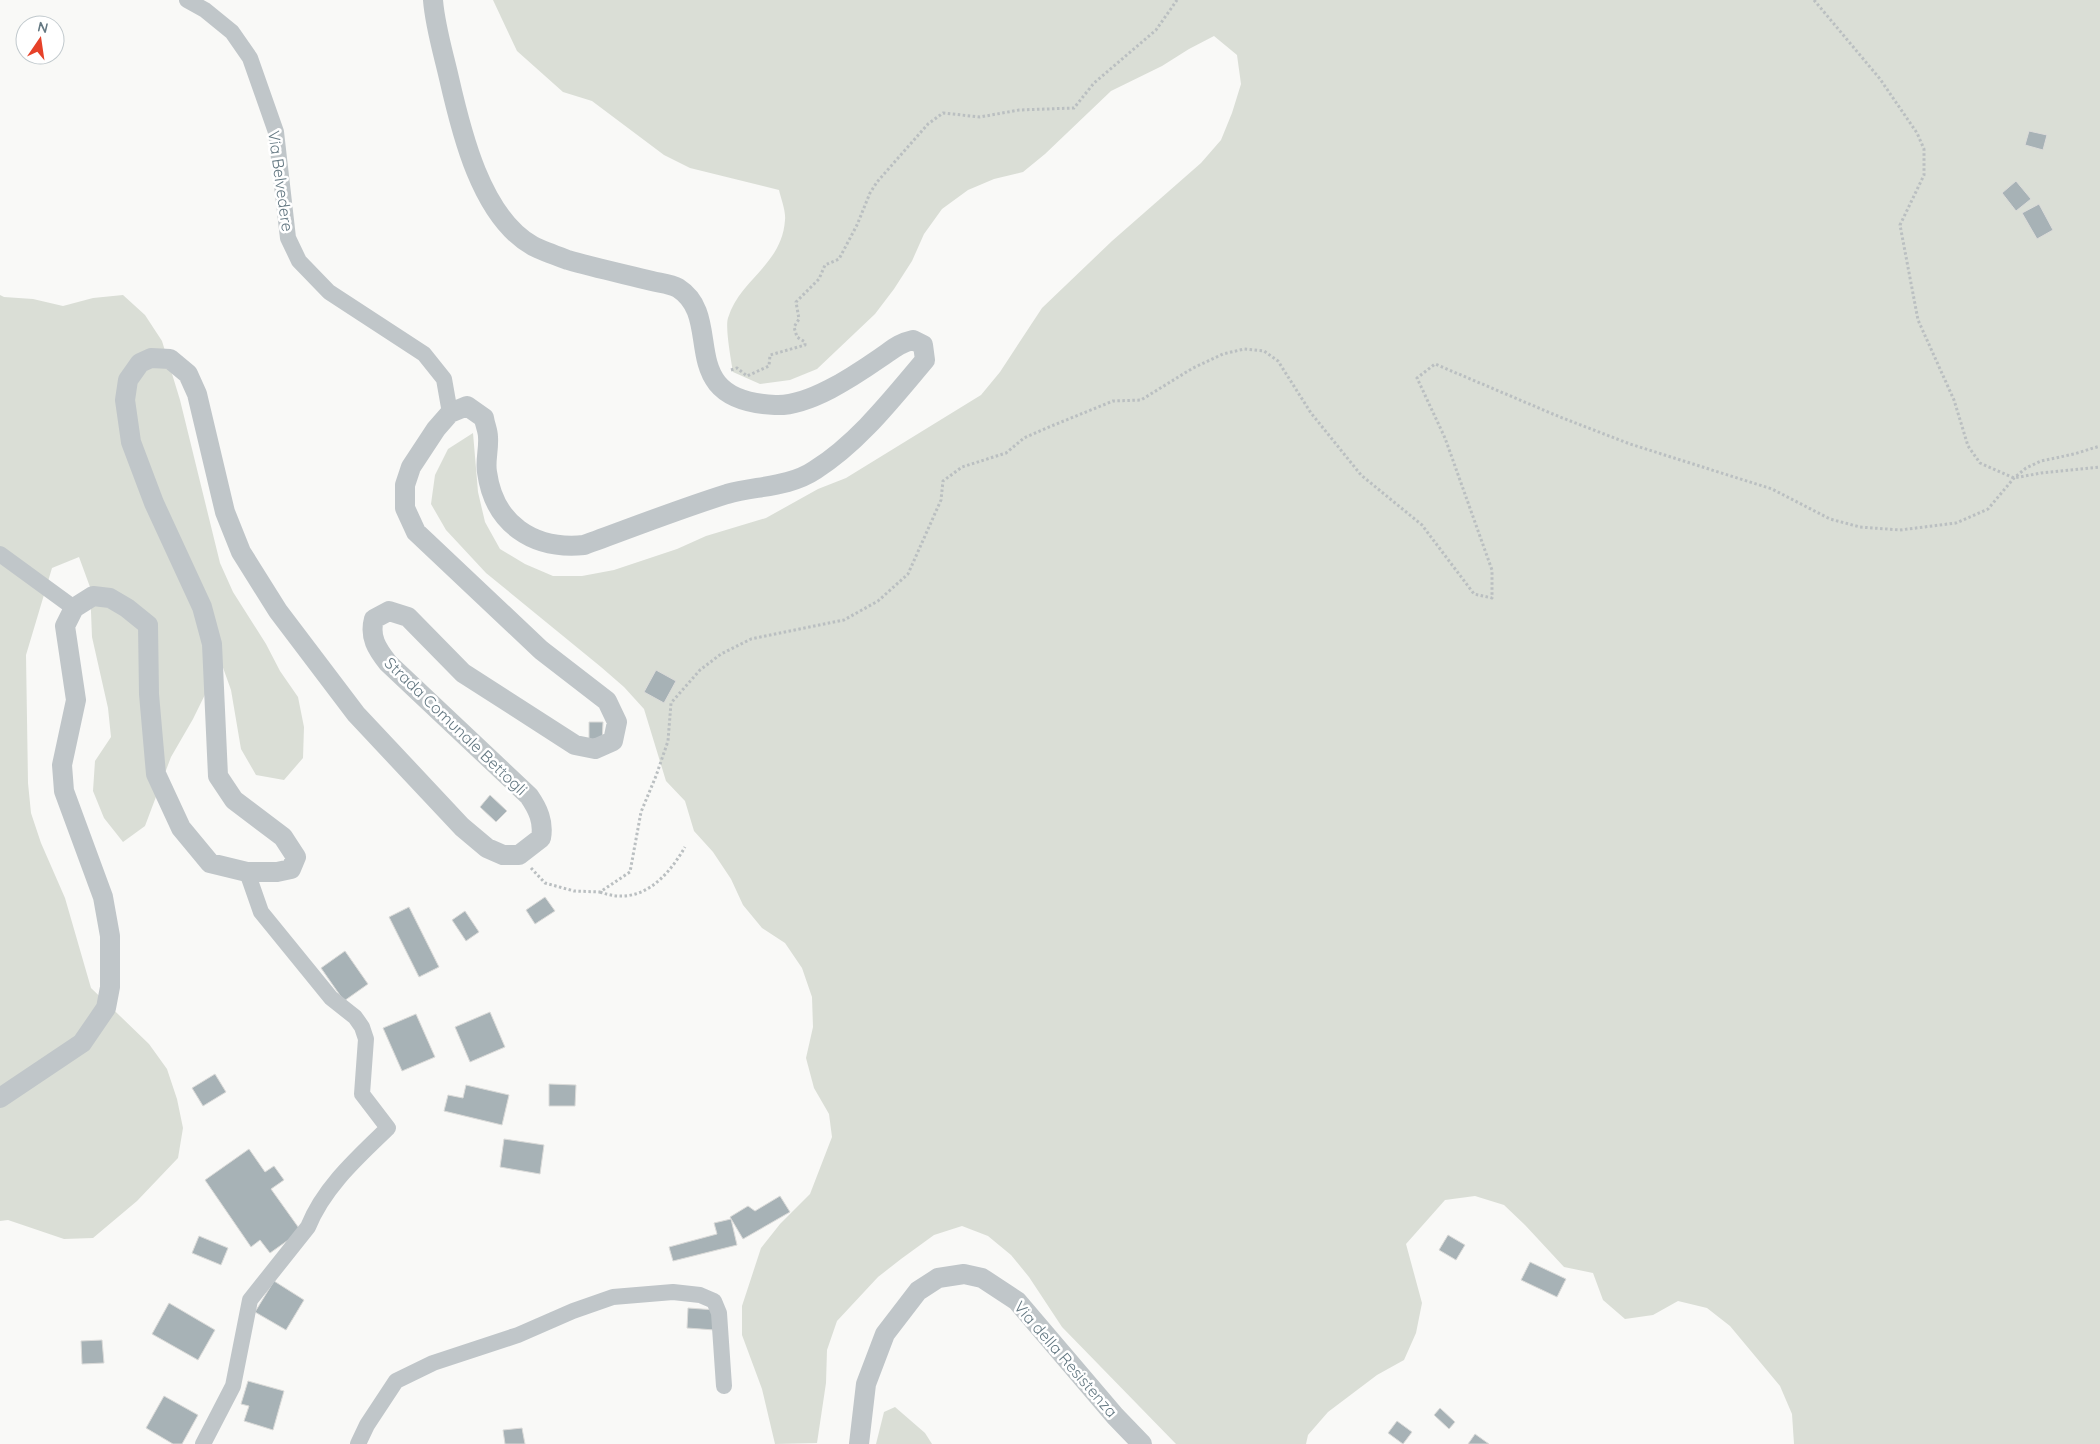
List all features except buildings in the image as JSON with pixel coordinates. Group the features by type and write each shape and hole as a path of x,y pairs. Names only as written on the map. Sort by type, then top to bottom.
{"street":[{"name":"Via Belvedere","path":"187,0 205,10 232,32 250,58 276,132 288,238 299,261 330,292 424,354 444,379 450,413"},
{"path":"432,0 455,103 475,170 489,199 516,233 532,245 567,260 677,287 695,305 706,360 715,381 728,393 748,402 777,406 797,402 827,390 880,358 900,343 913,340 923,345 925,360 894,398 843,450 813,472 786,482 728,494 584,545 565,547 534,540 516,528 496,507 487,472 488,436 484,418 467,406 450,413"},
{"path":"0,1098 82,1043 106,1008 110,987 110,936 103,897 64,791 62,765 76,700 65,626 74,608 93,596 110,598 127,608 148,625 149,694 156,774 181,828 210,863 247,872 277,872 291,869 296,857 283,837 234,800 218,776 212,644 202,607 154,503 131,442 125,400 128,380 140,363 151,358 170,359 188,374 197,394 225,512 241,552 278,611 356,714 462,827 487,848 503,855 519,855"},
{"name":"Strada Comunale Bettogli","path":"450,413 436,429 412,467 405,485 405,508 416,532 541,650 607,701 618,722 613,740 595,749 575,745 463,673 408,617 388,611 374,619 371,630 377,648 388,663 530,796 537,808 543,828 541,838 519,855"},
{"path":"0,554 74,608"},
{"path":"204,1444 232,1386 250,1300 308,1227 313,1214 344,1170 388,1128 362,1094 366,1039 362,1027 355,1017 331,998 261,912 247,872"},
{"name":"Via della Resistenza","path":"859,1444 866,1384 885,1334 918,1291 938,1278 964,1274 982,1278 1017,1301 1115,1416 1142,1444"},
{"path":"358,1444 367,1425 396,1381 432,1363 518,1335 573,1311 613,1297 674,1292 700,1295 714,1301 720,1314 724,1386"}],"path":[{"path":"728,393 725,372 737,368 747,376 769,366 770,355 804,345 805,342 797,337 794,327 799,319 796,302 818,279 825,265 839,259 877,182 928,124 943,113 980,117 1019,110 1074,108 1094,83 1156,30 1177,0"},
{"path":"1814,0 1880,79 1917,134 1924,149 1924,174 1900,225 1918,320 1954,400 1968,446 1980,463 2014,478 2041,473 2100,467"},
{"path":"600,892 630,872 641,812 668,742 671,702 700,670 721,654 751,639 844,620 878,601 908,574 941,500 943,481 962,467 1006,453 1024,438 1113,401 1141,400 1193,368 1222,354 1250,349 1264,351 1278,361 1312,413 1361,475 1422,525 1474,594 1492,598 1492,570 1444,438 1417,378 1434,364 1569,421 1630,444 1772,490 1830,519 1860,527 1900,530 1956,523 1988,509 2014,478 2026,468 2041,461 2100,446"},
{"path":"519,855 545,883 574,891 600,892 614,898 642,892 660,880 672,868 685,846"}],"shaded area":[{"path":"493,0 2100,0 2100,1444 1794,1444 1792,1414 1780,1386 1730,1326 1707,1308 1678,1301 1653,1315 1625,1319 1603,1300 1593,1273 1564,1267 1504,1205 1475,1196 1445,1200 1406,1244 1422,1303 1416,1333 1404,1360 1377,1375 1328,1412 1308,1435 1306,1444 1176,1444 1062,1327 1029,1277 1011,1255 988,1236 962,1226 934,1235 901,1259 878,1277 837,1321 827,1350 826,1383 817,1443 775,1444 762,1389 742,1335 742,1306 761,1248 780,1224 810,1194 832,1137 829,1114 814,1088 806,1058 813,1027 812,997 802,968 785,943 762,928 743,905 731,879 713,852 694,831 685,801 666,781 644,709 624,687 601,667 486,573 446,530 431,504 435,475 448,449 473,433 478,492 485,522 500,549 525,564 553,576 582,576 614,570 677,549 706,536 766,518 818,489 846,478 981,395 1000,372 1042,308 1112,241 1201,163 1221,140 1232,113 1241,84 1237,55 1214,36 1162,66 1111,91 1045,154 1023,172 994,179 968,190 942,209 924,234 912,261 875,314 817,369 790,380 760,384 733,372 727,322 734,304 777,249 785,220 779,190 690,168 664,155 592,101 563,92 517,51"},
{"path":"0,295 4,297 33,299 63,306 93,298 123,295 145,315 162,341 180,400 220,563 233,592 266,644 280,671 298,697 304,727 303,758 284,780 256,775 241,749 231,690 221,662 193,719 171,757 145,826 123,842 104,818 93,791 95,761 111,737 108,708 92,637 90,587 79,557 52,568 26,655 28,783 31,813 41,843 65,898 91,988 149,1044 167,1069 177,1099 183,1128 178,1158 137,1201 93,1238 64,1239 8,1220 0,1221"},
{"path":"895,1407 925,1433 932,1444 876,1444 884,1412"}]}
